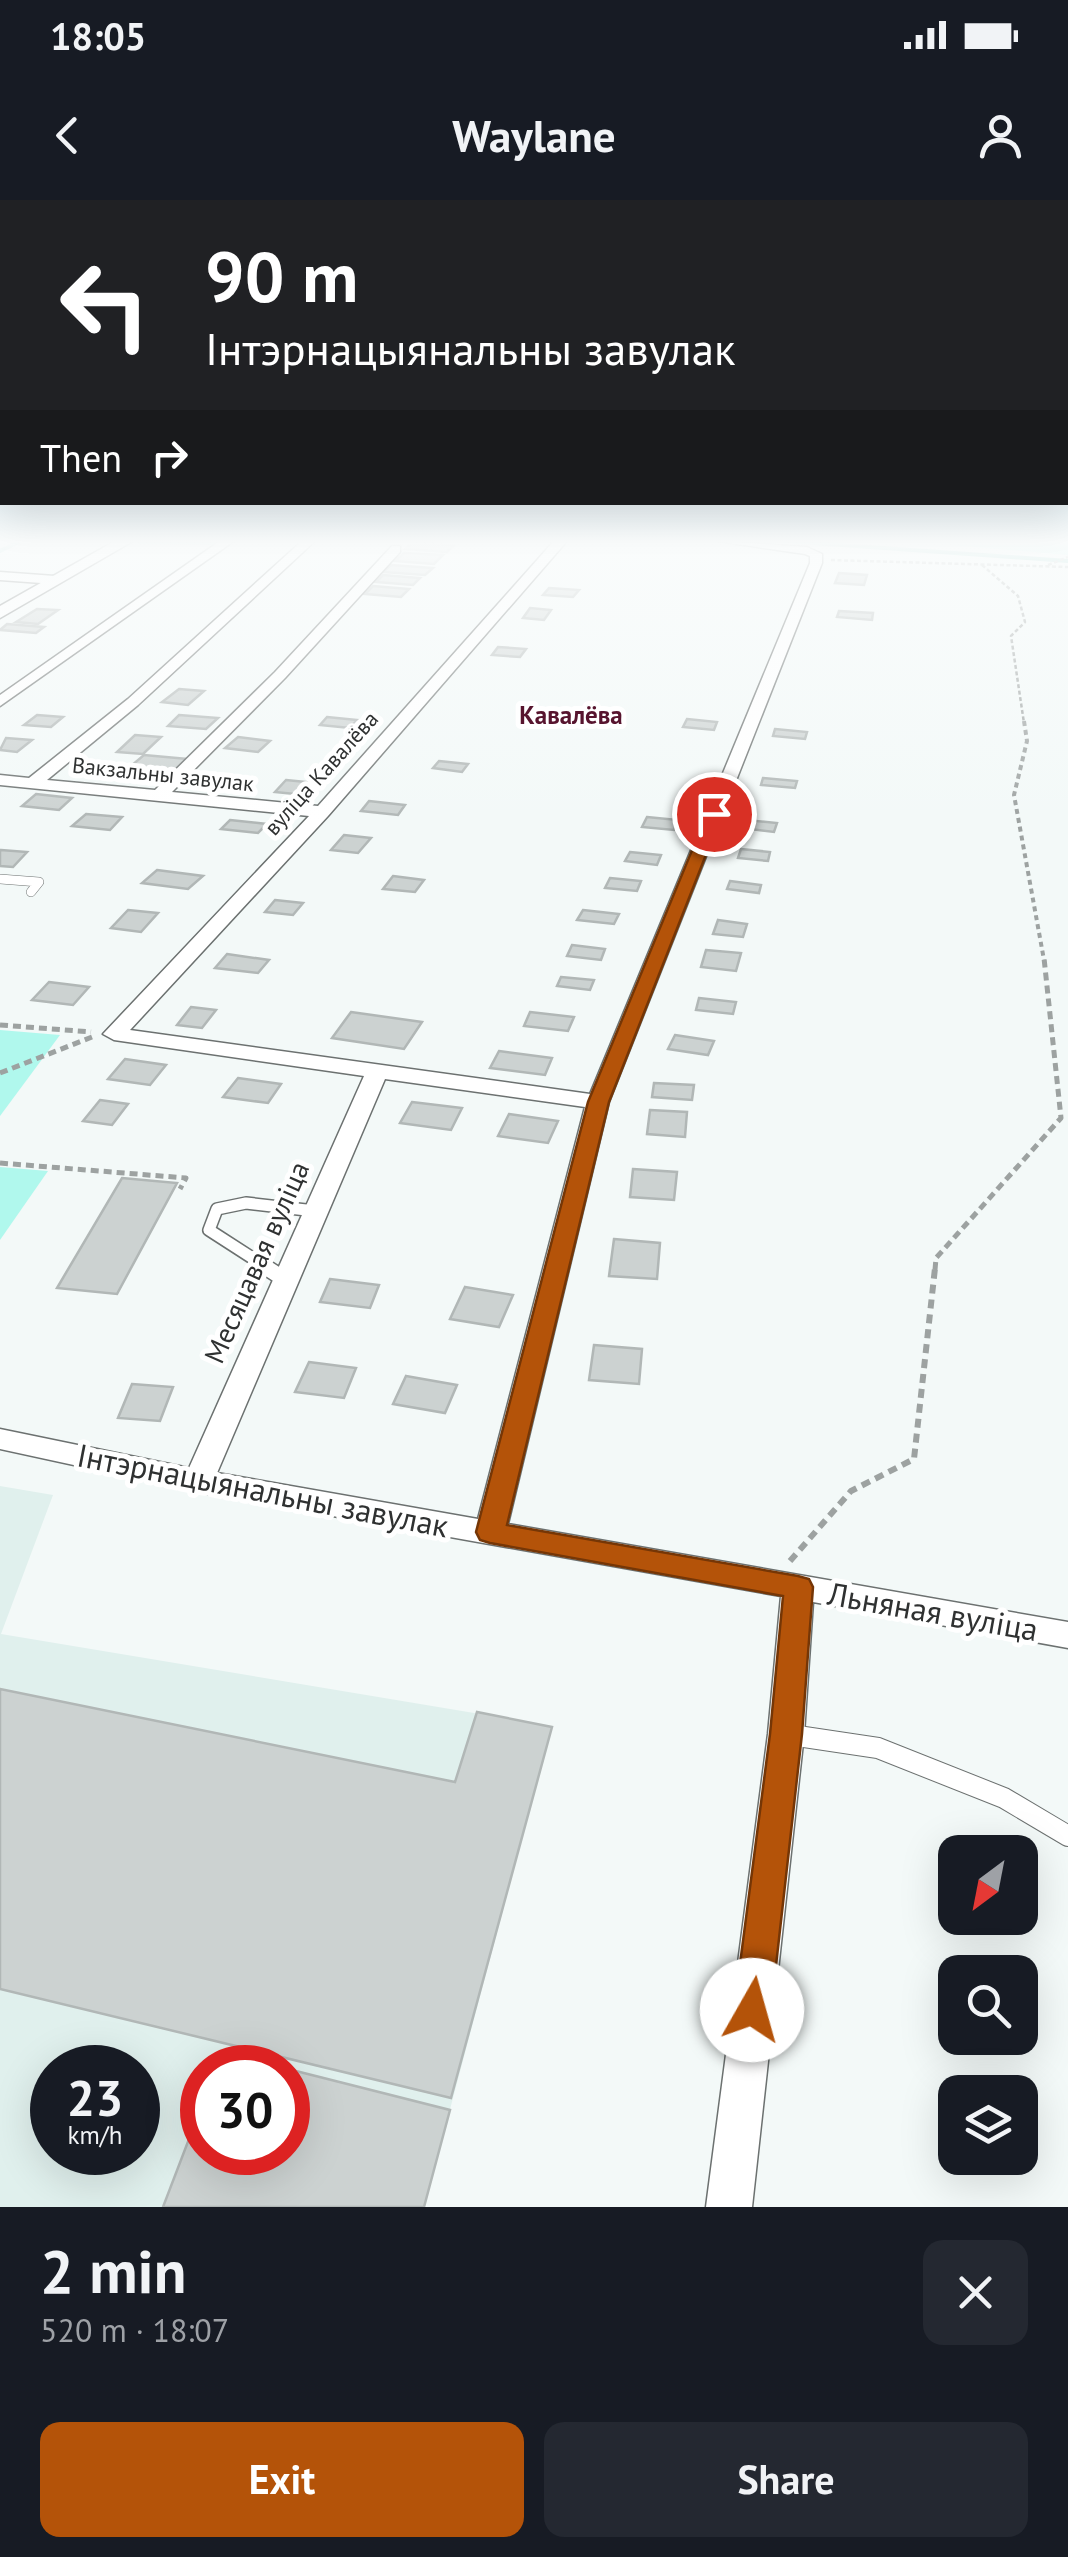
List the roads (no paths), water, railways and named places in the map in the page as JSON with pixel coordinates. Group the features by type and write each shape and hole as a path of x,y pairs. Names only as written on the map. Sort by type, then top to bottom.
{"street":[{"path":"0,702 95,635"},
{"path":"0,802 133,702 207,635"},
{"path":"159,796 317,635"},
{"name":"вуліца Кавалёва","path":"377,1072 114,1034 322,812 478,635"},
{"path":"490,1532 598,1102 786,635"},
{"name":"Вакзальны завулак","path":"0,780 322,812"},
{"path":"377,1072 598,1102"},
{"name":"Месяцавая вуліца","path":"198,1480 377,1072"},
{"name":"Інтэрнацыянальны завулак","path":"0,1440 198,1480 785,1585"},
{"path":"728,2207 786,1734 785,1585"},
{"name":"Льняная вуліца","path":"785,1585 1068,1635"}],"lane":[{"path":"0,880 39,882 31,892"},
{"path":"284,1279 209,1230 217,1209 246,1204 315,1211"},
{"path":"786,1734 878,1748 1004,1798 1068,1836"}],"district":[{"name":"Кавалёва","path":"571,715"}]}
